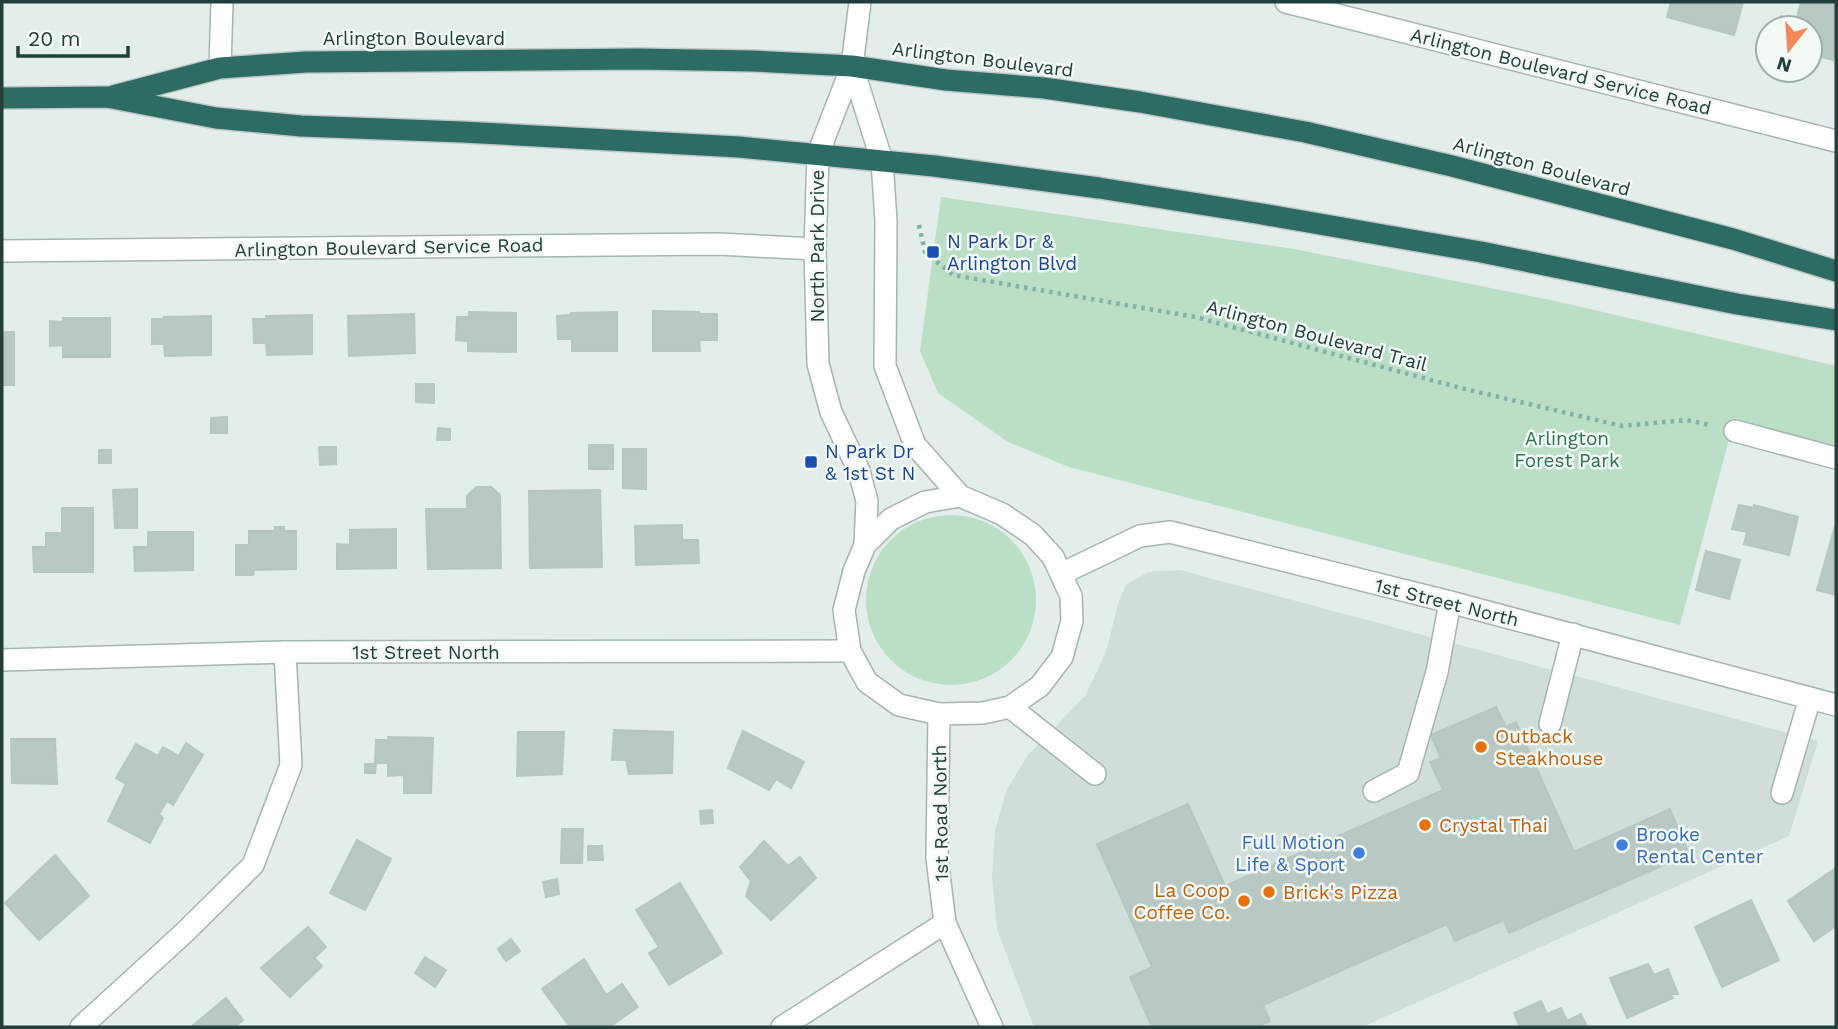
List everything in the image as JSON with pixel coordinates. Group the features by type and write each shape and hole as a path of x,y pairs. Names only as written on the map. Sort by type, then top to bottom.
{"highway":[{"name":"Arlington Boulevard","path":"107,97 220,68 306,62 637,59 852,66 946,80 1044,88 1140,102 1305,132 1452,166 1733,239 1836,271"},
{"name":"Arlington Boulevard","path":"2,98 107,97 216,118 301,126 739,147 882,161 1099,188 1256,213 1482,252 1737,304 1836,320"}],"street":[{"path":"220,68 222,2"},
{"path":"860,2 852,66 882,161 886,221 886,366 915,445 960,496 1003,514 1033,535 1053,557 1071,596 1072,621 1062,657 1040,686 1010,707 983,713 939,714 899,705 867,682 850,651 844,610 854,571 865,545 891,519 925,502 960,496"},
{"name":"Arlington Boulevard Service Road","path":"1286,2 1836,141"},
{"name":"North Park Drive","path":"852,66 818,154 815,249 818,364 831,412 859,471 867,501 865,545"},
{"name":"Arlington Boulevard Service Road","path":"2,251 704,244 815,249"},
{"path":"1735,431 1836,458"},
{"name":"1st Street North","path":"1062,574 1140,536 1170,532 1450,602 1836,705"},
{"path":"1374,791 1408,773 1437,672 1450,602"},
{"path":"1550,724 1573,634"},
{"name":"1st Street North","path":"2,660 285,652 850,651"},
{"path":"80,1027 253,865 291,765 285,652"},
{"path":"1782,793 1810,698"},
{"path":"1010,707 1095,774"},
{"name":"1st Road North","path":"939,714 937,858 945,923 992,1027"},
{"path":"782,1027 945,923"}],"path":[{"name":"Arlington Boulevard Trail","path":"919,225 925,251 953,275 1195,317 1461,388 1622,426 1687,420 1735,431"}],"shaded area":[{"path":"1180,570 1818,741 1789,836 1362,1027 1034,1027 997,929 992,878 995,830 1007,789 1028,755 1085,696 1106,652 1118,604 1126,585 1148,572"}],"green space":[{"name":"Arlington Forest Park","path":"941,197 1294,249 1551,300 1836,366 1836,445 1734,420 1680,625 1069,467 1008,442 938,393 920,351"},
{"path":"951,515 983,522 1011,540 1029,568 1036,600 1029,632 1011,660 983,678 951,685 919,678 891,660 873,632 866,600 873,568 891,540 919,522"}],"building":[{"path":"1671,2 1743,2 1734,35 1667,17"},
{"path":"1801,2 1836,2 1836,50 1833,60 1824,58 1824,14 1798,14"},
{"path":"653,311 717,314 717,340 699,340 700,351 653,351"},
{"path":"469,312 516,313 516,352 468,351 468,341 456,340 457,317 469,317"},
{"path":"617,312 617,351 572,351 572,339 558,339 557,316"},
{"path":"414,314 415,353 349,356 348,316"},
{"path":"312,315 312,354 267,355 266,343 254,343 253,319 266,319 266,316"},
{"path":"211,316 211,355 165,356 164,344 152,344 152,319"},
{"path":"63,318 110,318 110,357 63,357 63,345 50,346 50,321 63,322"},
{"path":"2,332 14,332 14,385 2,385"},
{"path":"416,384 434,384 434,403 416,402"},
{"path":"227,417 227,433 211,433 211,418"},
{"path":"438,428 450,429 450,440 437,440"},
{"path":"589,445 613,445 613,469 589,469"},
{"path":"319,447 336,447 336,464 320,465"},
{"path":"623,449 646,449 646,489 623,488"},
{"path":"99,450 111,450 111,463 99,463"},
{"path":"476,487 491,487 500,495 501,568 428,569 426,509 467,509 467,496"},
{"path":"137,489 137,528 115,528 113,490"},
{"path":"600,490 602,567 530,568 529,491"},
{"path":"1739,505 1754,508 1754,505 1798,517 1789,555 1744,544 1747,532 1732,529"},
{"path":"62,508 93,508 93,572 34,572 33,547 46,547 46,533 62,533"},
{"path":"682,525 682,540 698,540 699,563 636,565 635,526"},
{"path":"1836,526 1836,595 1817,590"},
{"path":"275,527 284,527 284,531 296,531 296,569 254,570 253,575 236,575 236,545 249,545 249,531 275,531"},
{"path":"396,529 396,568 337,569 337,544 350,545 350,530"},
{"path":"148,532 193,532 193,570 135,571 134,547 148,547"},
{"path":"1706,551 1740,560 1729,599 1696,590"},
{"path":"1496,707 1506,727 1516,722 1574,852 1670,809 1689,854 1509,933 1504,920 1455,941 1447,924 1263,1005 1270,1021 1256,1027 1152,1027 1130,977 1152,967 1097,844 1188,804 1225,886 1443,790 1430,762 1441,758 1431,735"},
{"path":"614,730 673,732 672,773 629,774 626,760 612,760"},
{"path":"743,731 804,762 791,788 776,779 769,790 728,768"},
{"path":"518,732 564,732 562,774 517,776"},
{"path":"388,737 433,738 431,793 404,793 404,775 388,776 388,763 375,763 376,740 388,740"},
{"path":"11,739 55,739 57,784 12,783"},
{"path":"186,743 203,755 173,805 167,801 159,814 163,818 150,843 108,821 126,784 116,778 136,744 158,756 163,747 179,756"},
{"path":"365,764 376,764 375,773 365,773"},
{"path":"712,810 713,823 701,824 700,811"},
{"path":"562,829 583,829 582,863 561,863"},
{"path":"357,840 391,859 365,910 330,893"},
{"path":"764,841 788,866 800,857 816,878 771,920 746,896 751,881 740,867"},
{"path":"588,846 602,846 603,860 588,860"},
{"path":"55,855 89,896 39,940 5,903"},
{"path":"1836,868 1836,926 1814,941 1788,901"},
{"path":"557,879 559,894 546,897 543,882"},
{"path":"680,883 722,953 669,985 649,953 659,947 636,910"},
{"path":"1751,900 1779,960 1722,987 1695,927"},
{"path":"308,927 326,947 314,958 322,966 290,997 261,968"},
{"path":"511,939 520,951 506,961 498,949"},
{"path":"425,957 446,970 435,987 415,973"},
{"path":"584,959 606,995 622,984 638,1007 609,1027 570,1027 542,989"},
{"path":"1648,964 1654,975 1668,969 1678,994 1671,994 1673,998 1627,1018 1610,978"},
{"path":"226,998 243,1020 234,1027 191,1027"},
{"path":"1541,1001 1547,1014 1561,1008 1567,1021 1581,1014 1587,1027 1520,1027 1514,1013"}],"place":[{"name":"N Park Dr & Arlington Blvd","path":"933,252"},
{"name":"N Park Dr & 1st St N","path":"811,462"},
{"name":"Outback Steakhouse","path":"1481,747"},
{"name":"Crystal Thai","path":"1425,825"},
{"name":"Brooke Rental Center","path":"1622,845"},
{"name":"Full Motion Life & Sport","path":"1359,853"},
{"name":"Brick's Pizza","path":"1269,892"},
{"name":"La Coop Coffee Co.","path":"1244,901"}]}
